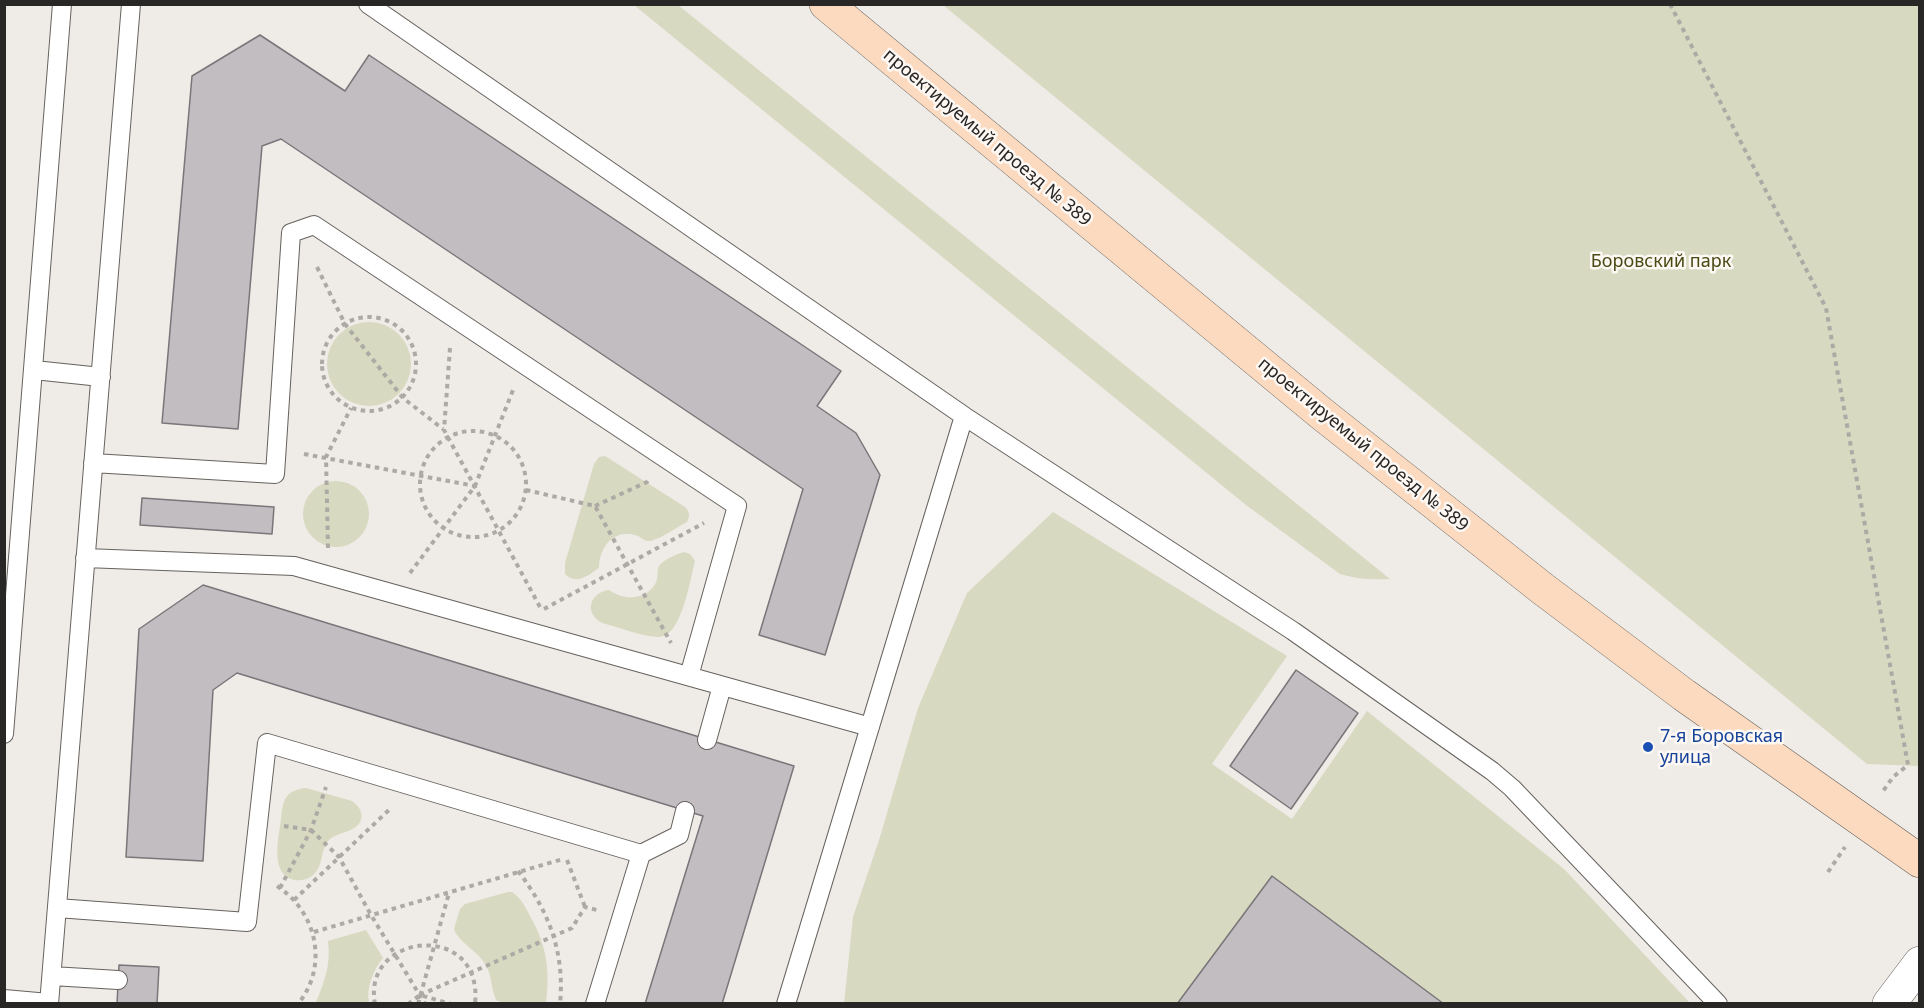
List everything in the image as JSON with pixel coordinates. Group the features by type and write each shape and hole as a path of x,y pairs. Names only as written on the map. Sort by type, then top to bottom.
{"main road":[{"name":"проектируемый проезд № 389","path":"826,4 1322,414 1534,581 1684,695 1920,861"}],"street":[{"path":"1889,1004 1920,963"}],"lane":[{"path":"4,734 62,4"},
{"path":"4,999 49,1003 131,4"},
{"path":"368,4 964,416 1293,631 1492,771 1512,788 1718,1004"},
{"path":"93,463 274,474 291,233 314,225 737,506 688,676"},
{"path":"34,369 101,377"},
{"path":"786,1004 964,416"},
{"path":"4,507 23,509"},
{"path":"85,558 294,566 870,727"},
{"path":"707,740 722,686"},
{"path":"57,908 247,922 267,743 641,854 679,835 685,811"},
{"path":"595,1004 641,854"},
{"path":"52,976 118,980"}],"path":[{"path":"1670,4 1826,308 1908,765 1893,777"},
{"path":"299,231 345,324 403,398 444,430 542,610 737,506"},
{"path":"370,316 388,320 403,330 414,346 417,364 414,382 403,398 387,408 369,412 351,408 336,398 325,382 322,364 325,346 336,330 345,324 351,320 370,316"},
{"path":"444,430 452,317"},
{"path":"395,594 475,486 523,364"},
{"path":"329,576 326,458 351,408"},
{"path":"474,431 495,435 513,449 524,468 526,490 519,511 499,530 484,536 462,536 444,528 427,510 420,489 423,467 434,448 448,438 452,435 474,431"},
{"path":"276,448 475,486"},
{"path":"526,490 595,506 647,482 663,456"},
{"path":"595,506 688,676"},
{"path":"280,888 311,830 334,763"},
{"path":"294,900 414,787"},
{"path":"258,822 311,830 339,857 370,915 425,1004"},
{"path":"314,932 567,858 585,907"},
{"path":"519,872 542,905 554,936 560,960 562,984 560,1004"},
{"path":"252,876 280,888 294,900 304,912 314,932 316,954 314,975 300,1003"},
{"path":"418,1004 449,892"},
{"path":"585,907 621,918"},
{"path":"408,1004 420,995 572,928 585,907"},
{"path":"375,1004 376,982 382,967 395,954 407,947 423,944 434,945 453,953 465,964 476,993 475,1004"},
{"path":"420,995 451,1004"}],"green space":[{"path":"634,5 678,5 1390,579 1365,579 1340,574 1246,505"},
{"name":"Боровский парк","path":"943,5 1919,5 1919,766 1867,764"},
{"path":"369,322 385,325 399,334 408,348 411,364 408,380 399,394 385,403 369,406 353,403 339,394 330,380 327,364 330,348 339,334 353,325"},
{"path":"605,456 685,507 689,512 689,518 687,522 652,541 627,534 614,538 605,547 599,568 587,576 574,579 565,574 565,563 594,464 599,457"},
{"path":"336,481 349,484 359,491 366,501 369,514 366,527 359,537 349,544 336,547 323,544 313,537 306,527 303,514 306,501 313,491 323,484"},
{"path":"1053,512 1287,656 1212,764 1292,819 1367,711 1564,869 1690,1003 844,1004 853,917 880,837 918,708 967,593"},
{"path":"684,552 690,554 695,561 684,606 673,628 666,635 658,637 637,633 602,623 596,619 591,604 597,595 609,590 622,596 642,595 653,587 661,563"},
{"path":"306,788 352,801 360,809 361,820 356,827 330,839 320,865 313,875 306,879 294,880 286,876 278,863 279,835 286,797 294,791"},
{"path":"508,892 515,894 523,903 541,939 548,981 546,1003 504,1003 496,1000 485,964 456,934 454,929 460,909 465,904"},
{"path":"366,930 383,958 371,979 369,1003 317,1003 328,964 328,941"}],"building":[{"path":"260,35 345,91 369,55 841,371 817,406 856,433 880,475 825,655 759,635 803,489 281,139 262,146 238,429 162,423 192,76"},
{"path":"142,498 274,507 272,534 140,525"},
{"path":"203,585 794,766 722,1004 645,1004 703,816 237,673 213,690 203,861 126,857 139,629"},
{"path":"1296,670 1358,713 1291,809 1230,766"},
{"path":"1272,876 1444,1004 1177,1004"},
{"path":"119,965 159,967 157,1004 117,1004"}],"place":[{"name":"7-я Боровская улица","path":"1648,747"}]}
